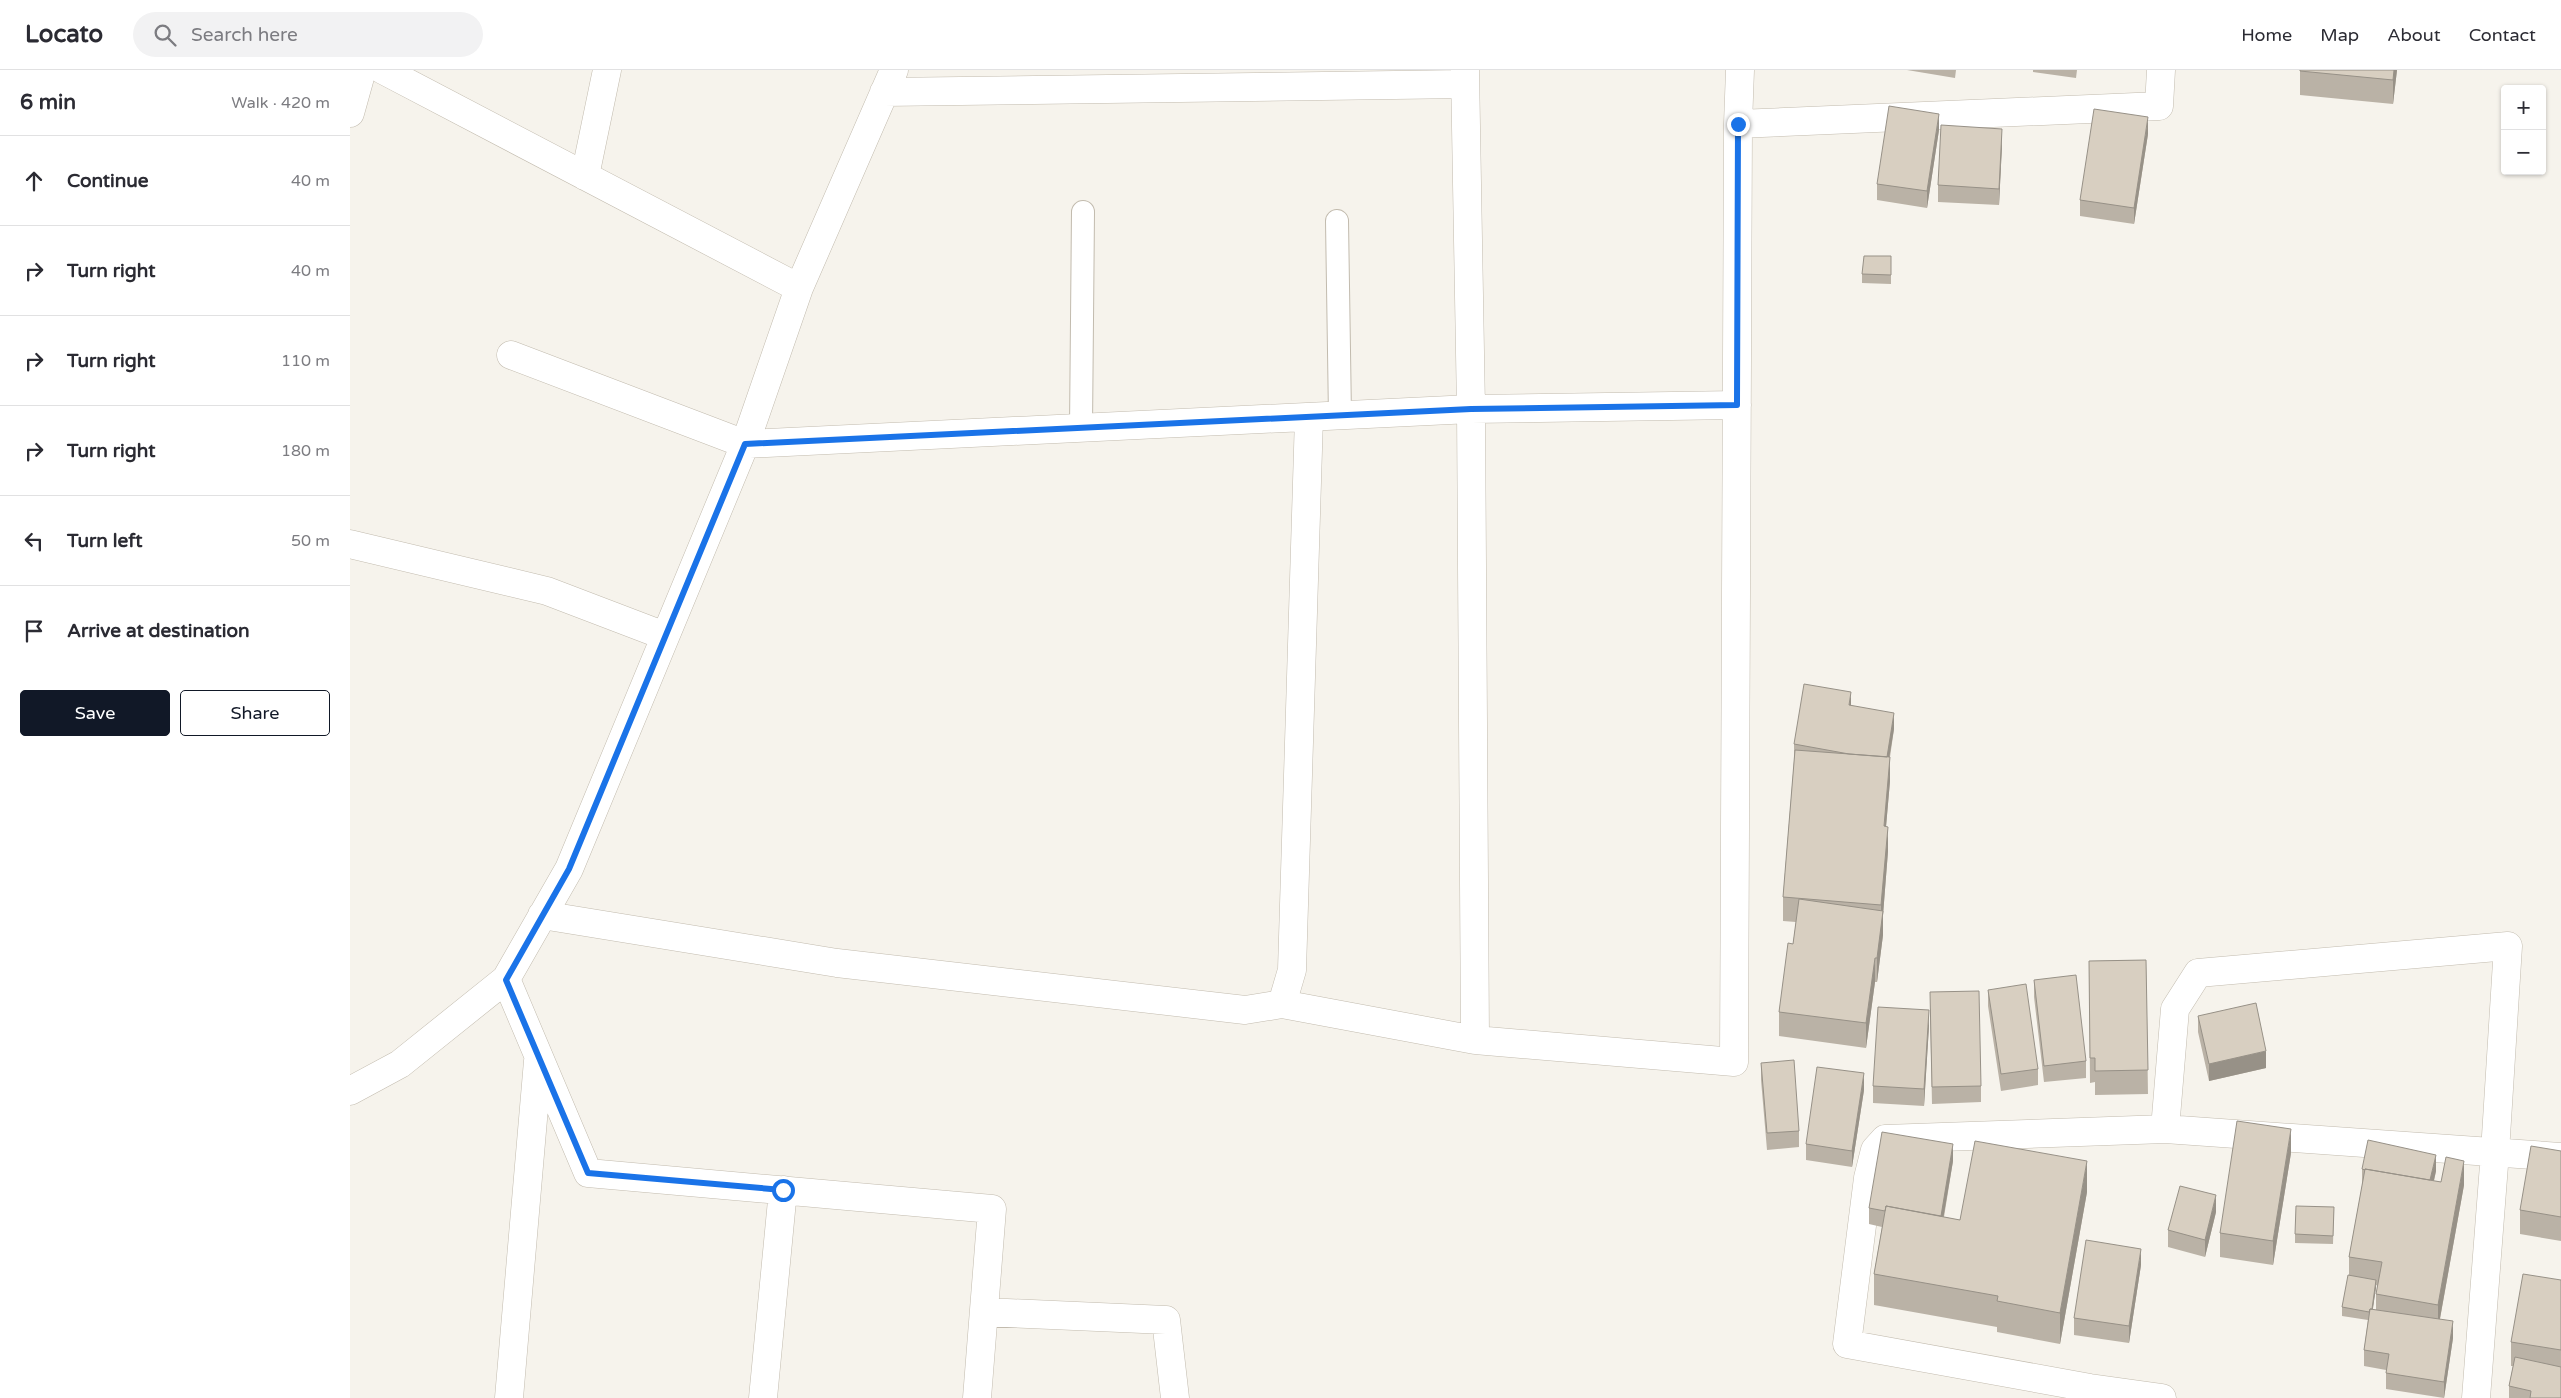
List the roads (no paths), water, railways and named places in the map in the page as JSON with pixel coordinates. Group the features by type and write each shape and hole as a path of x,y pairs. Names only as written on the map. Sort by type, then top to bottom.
{"street":[{"path":"350,113 362,70"},
{"path":"382,70 799,288"},
{"path":"585,176 607,70"},
{"path":"542,916 837,963 1245,1010 1282,1004 1475,1040 1734,1062 1738,124 1740,70"},
{"path":"1738,124 2159,106 2161,70"},
{"path":"350,1091 400,1064 506,980 569,869 745,444 799,288 889,81 1465,77 1471,409 1475,1040"},
{"path":"511,355 745,444 1471,409 1737,405"},
{"path":"1282,1004 1292,970 1309,417"},
{"path":"350,544 547,591 665,636"},
{"path":"2165,1129 2175,1009 2198,972 2508,946 2496,1152 2476,1398"},
{"path":"506,980 588,1173 992,1209 977,1398"},
{"path":"509,1398 538,1057"},
{"path":"2162,1398 2090,1388 1847,1344 1868,1178 1875,1150 1885,1139 2165,1129 2561,1157"},
{"path":"763,1398 783,1190"},
{"path":"985,1312 1166,1320 1175,1398"}],"lane":[{"path":"1081,428 1083,212"},
{"path":"1337,221 1340,416"}]}
